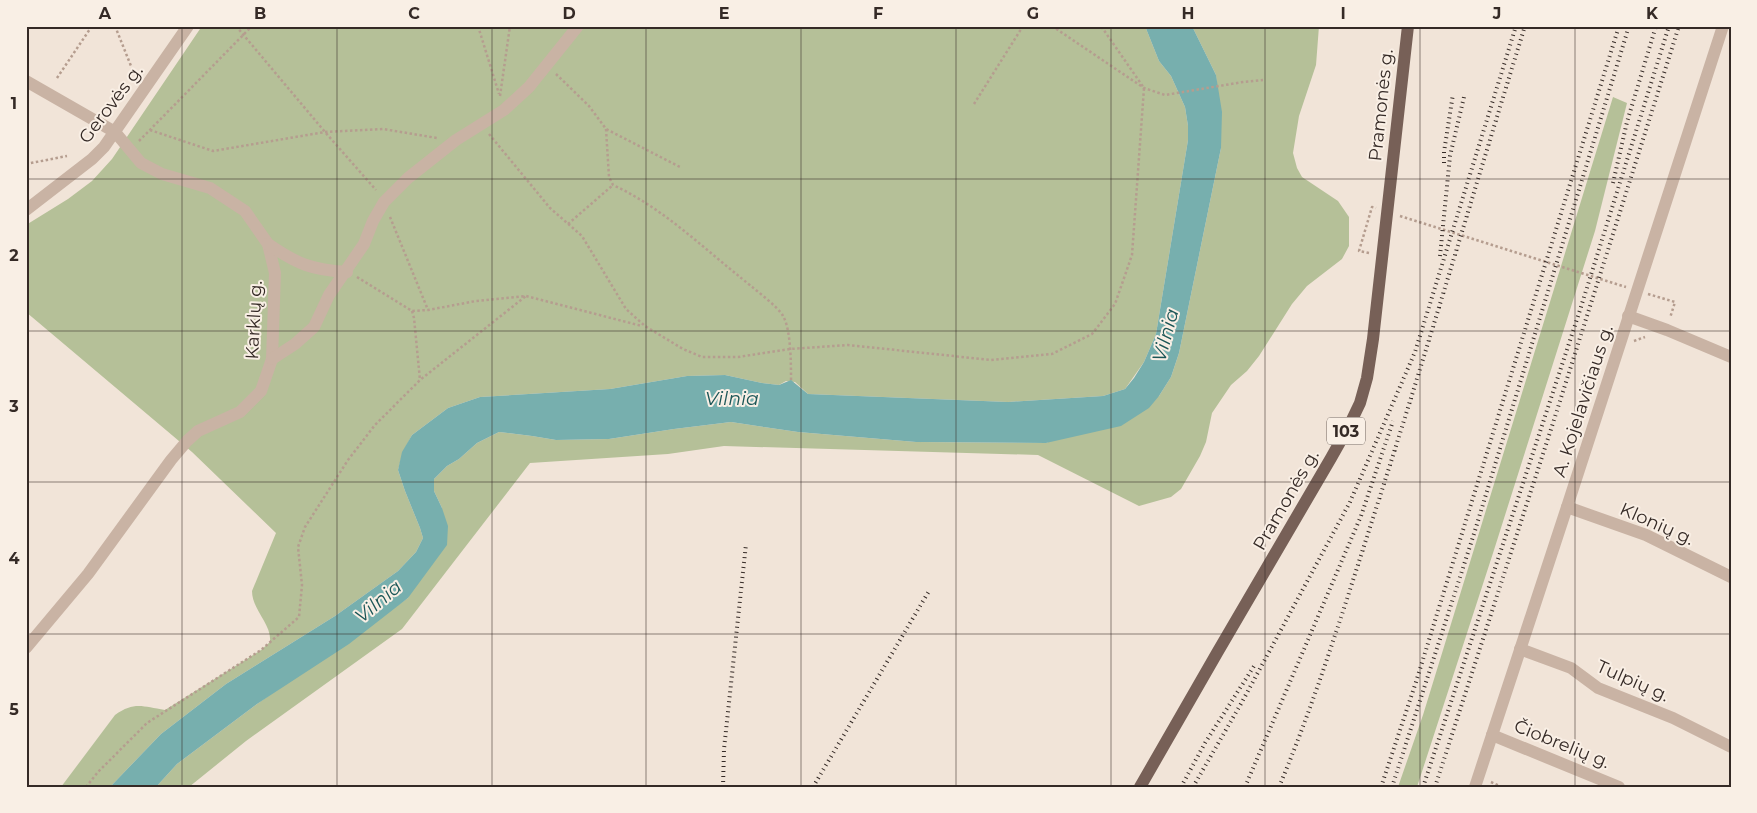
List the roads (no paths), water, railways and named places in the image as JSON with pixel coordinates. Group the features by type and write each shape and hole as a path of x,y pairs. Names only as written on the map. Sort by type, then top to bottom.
{"main road":[{"name":"Pramonės g.","path":"1140,787 1331,458 1360,403 1367,378 1373,339 1408,26"}],"street":[{"name":"Gerovės g.","path":"26,210 92,159 104,147 188,26"},
{"path":"272,359 296,344 314,326 329,296 347,272 364,244 384,202 408,178 456,140 504,110 529,86 578,26"},
{"name":"A. Kojelavičiaus g.","path":"1475,787 1568,507 1628,316 1724,33"},
{"path":"26,81 116,132"},
{"name":"Karklų g.","path":"26,648 88,574 187,441 198,431 240,412 261,391 272,359 275,273 268,244 245,211 210,188 162,174 141,163 116,132"},
{"path":"268,244 290,260 327,270 347,272"},
{"path":"1628,316 1731,357"},
{"name":"Klonių g.","path":"1568,507 1646,535 1731,577"},
{"name":"Tulpių g.","path":"1520,649 1570,668 1598,688 1673,718 1731,747"},
{"name":"Čiobrelių g.","path":"1492,735 1619,787"}],"water":[{"name":"Vilnia","path":"1145,26 1192,26 1216,75 1222,112 1221,148 1179,353 1171,377 1149,408 1121,426 1046,443 916,442 798,432 731,422 609,439 556,440 499,432 477,443 459,459 447,466 434,479 434,491 448,526 447,545 408,598 349,644 257,704 177,764 156,787 110,787 161,734 226,684 335,616 398,571 416,552 423,538 398,470 402,452 412,435 448,408 480,397 610,389 687,376 725,375 779,385 791,380 808,394 1008,402 1103,396 1125,389 1144,362 1156,334 1188,140 1185,107 1171,76 1159,61"}],"railway":[{"path":"1193,787 1242,702 1350,502 1415,352 1516,26"},
{"path":"1279,787 1317,687 1351,586 1412,395 1525,26"},
{"path":"1381,787 1416,682 1619,26"},
{"path":"1392,787 1473,537 1629,26"},
{"path":"1613,183 1627,122 1656,26"},
{"path":"1423,787 1580,310 1669,26"},
{"path":"1435,787 1679,26"},
{"path":"1444,163 1453,94"},
{"path":"1440,256 1450,156 1464,97"},
{"path":"1245,787 1361,516 1393,421"},
{"path":"723,787 724,749 746,544"},
{"path":"813,787 929,591"},
{"path":"1181,787 1205,743 1256,663"}]}
